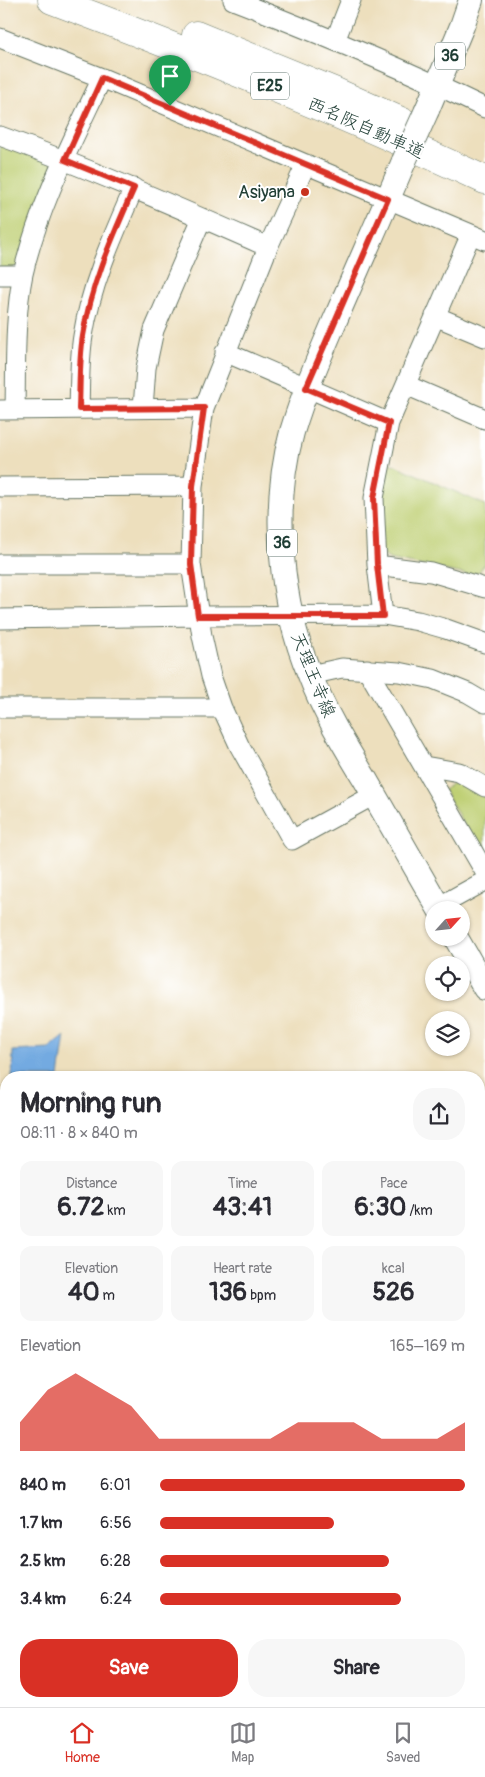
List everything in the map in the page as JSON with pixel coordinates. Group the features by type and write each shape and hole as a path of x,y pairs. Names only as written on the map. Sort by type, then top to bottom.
{"highway":[{"name":"西名阪自動車道","path":"52,0 329,110 485,180"},
{"name":"西名阪自動車道","path":"106,0 336,92 485,160"}],"main road":[{"name":"天理王寺線","path":"435,901 329,717 310,675 290,616 284,567 282,495 292,433 306,388 404,161 439,85 471,0"},
{"path":"461,946 485,988"}],"street":[{"path":"232,0 257,4 335,41 439,85 485,108"},
{"path":"335,41 351,0"},
{"path":"0,38 102,78 478,237 435,316 389,423 374,498 377,565 383,616"},
{"path":"102,78 38,222 23,275 8,410 204,408"},
{"path":"0,136 134,188 268,247"},
{"path":"306,164 268,247 204,408 193,486 191,564 198,616 211,676 222,708 240,747 292,840 374,795"},
{"path":"79,409 83,337 98,276 112,237 134,188"},
{"path":"143,408 146,368 154,330 202,218"},
{"path":"0,275 23,275"},
{"path":"435,316 485,338"},
{"path":"225,352 389,423"},
{"path":"406,385 485,419"},
{"path":"0,487 193,486"},
{"path":"0,564 191,564"},
{"path":"377,565 431,572 483,583"},
{"path":"0,620 198,616 383,616 418,621 485,643"},
{"path":"310,675 342,668 399,672 433,679 468,693 485,703"},
{"path":"367,669 485,872"},
{"path":"0,708 222,708"},
{"path":"424,766 459,772 485,787"},
{"path":"451,901 485,881"}],"green space":[{"path":"0,142 50,160 54,168 20,263 14,268 0,268"},
{"path":"386,461 485,505 485,563 479,572 469,575 389,559 380,552 380,507"},
{"path":"458,779 485,795 485,861 444,790"}],"water":[{"path":"65,1036 60,1071 12,1071 13,1051 49,1049"}],"place":[{"name":"Asiyana","path":"305,192"}],"route":[{"path":"102,78 170,106 388,199 306,388 389,423 374,498 377,565 383,616 198,616 191,564 193,486 204,408 79,409 83,337 98,276 112,237 134,188 65,160 102,78"}]}
